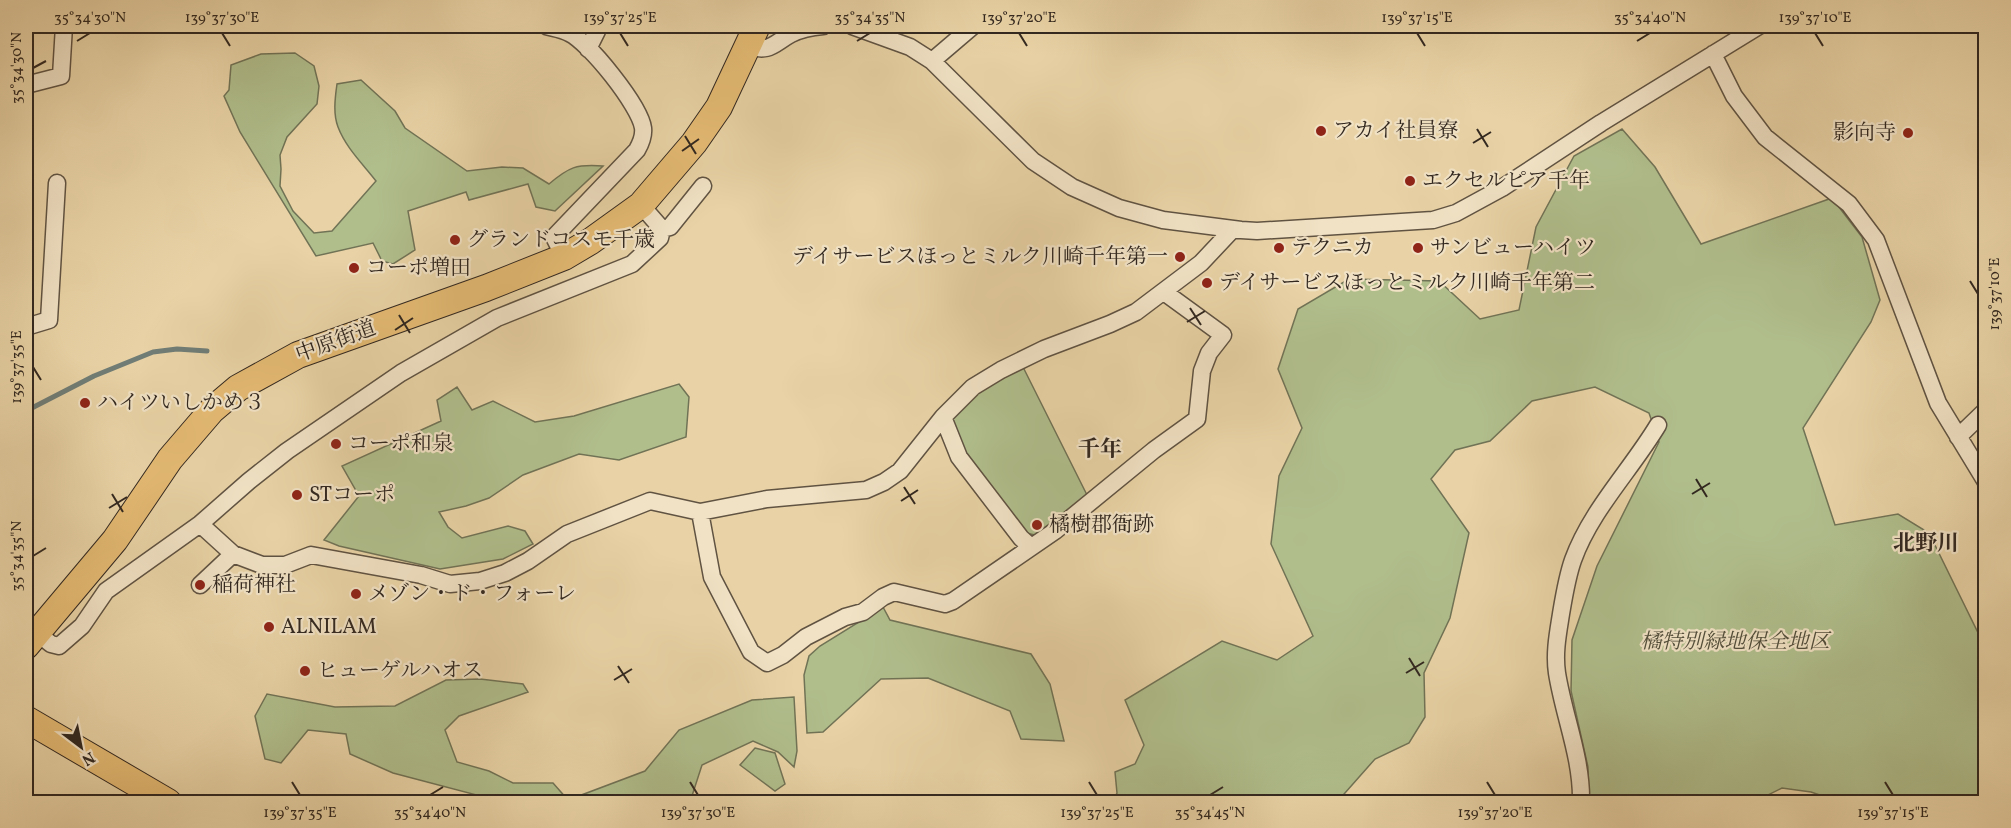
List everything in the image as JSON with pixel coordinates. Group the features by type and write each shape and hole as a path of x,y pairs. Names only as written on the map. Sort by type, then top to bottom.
{"main road":[{"name":"中原街道","path":"31,639 116,540 170,459 212,410 238,388 297,355 486,288 564,256 591,241 641,205 694,143 719,107 752,36"},
{"path":"26,719 168,802"}],"street":[{"path":"26,85 61,76 64,26"},
{"path":"546,26 569,33 588,49 624,91 637,110 643,127 643,139 637,150 554,237 564,256"},
{"path":"588,49 597,32 597,26"},
{"path":"752,36 760,50 771,47 790,34 807,27 823,26"},
{"path":"852,26 910,47 932,62 1033,161 1072,188 1119,208 1152,217 1233,230 1257,231 1433,220 1456,213 1502,188 1601,123 1759,26"},
{"path":"932,62 973,26"},
{"path":"1713,54 1734,96 1765,137 1849,204 1875,240 1938,403 1986,482"},
{"path":"26,327 49,320 57,183"},
{"path":"662,229 670,227 703,186"},
{"path":"641,205 662,229"},
{"path":"31,639 59,646 82,626 106,591 200,524 287,451 400,373 497,318 632,264 660,238 662,229"},
{"path":"200,524 233,554 262,565 285,565 311,555 421,575 450,584 480,581 505,573 528,561 567,534 650,501 700,512 767,499 866,490 900,471 943,417 973,387 1044,349 1136,312 1201,263 1233,230"},
{"path":"700,512 712,577 751,652 767,663 783,655 806,636 845,617 863,612 894,592 945,604 953,601 1054,531 1154,450 1197,419 1202,371 1209,353 1224,335 1164,292"},
{"path":"1958,437 1986,410"},
{"path":"943,417 959,457 1021,538 1031,547"},
{"path":"1581,802 1582,782 1557,671 1557,640 1563,602 1572,561 1585,534 1658,425"},
{"path":"200,585 233,554"}],"green space":[{"path":"295,53 314,66 319,86 317,104 287,137 280,155 280,186 293,211 314,233 332,231 376,181 341,135 335,111 337,84 361,80 395,111 405,128 467,171 502,167 523,168 549,184 562,174 579,166 603,166 555,211 536,207 528,184 469,200 466,192 408,211 415,250 393,264 382,261 373,243 316,256 240,132 224,96 229,90 231,65 261,54"},
{"name":"橘特別緑地保全地区","path":"1622,129 1655,167 1701,244 1832,198 1862,237 1880,300 1871,322 1803,428 1835,525 1898,514 1929,533 1985,647 1985,802 1840,802 1811,792 1782,788 1754,802 1588,802 1588,767 1571,691 1572,640 1597,566 1659,442 1649,413 1595,387 1532,401 1490,441 1455,450 1431,479 1469,533 1450,618 1424,673 1425,717 1409,743 1375,759 1337,802 1112,802 1117,793 1115,772 1135,764 1144,745 1125,700 1222,641 1277,660 1313,636 1271,544 1279,476 1302,428 1278,369 1298,309 1349,279 1439,281 1480,319 1519,310 1536,227 1574,156"},
{"path":"1023,367 1087,495 1035,535 1026,533 964,453 951,418 977,393"},
{"path":"679,384 689,397 686,437 619,460 579,454 523,475 489,498 439,512 448,527 462,538 508,526 525,531 533,544 503,559 440,569 339,546 324,540 359,496 342,466 441,421 437,400 457,387 472,410 493,401 535,422 574,416"},
{"path":"883,607 890,620 1031,654 1050,684 1064,741 1021,739 1010,711 928,678 881,679 823,732 807,733 804,675 809,656 820,646"},
{"path":"480,679 523,684 528,692 459,716 445,730 457,762 489,771 513,783 553,783 568,800 645,771 679,730 752,700 794,697 797,751 794,767 778,752 753,741 702,765 690,802 493,802 492,799 393,773 350,754 346,734 308,730 281,763 265,759 255,716 267,694 335,707 395,706 446,680"},
{"path":"755,748 775,753 785,784 775,791 740,765"}],"waterway":[{"path":"26,411 94,376 153,352 177,349 207,351"}],"place":[{"name":"アカイ社員寮","path":"1321,131"},
{"name":"影向寺","path":"1908,133"},
{"name":"エクセルピア千年","path":"1410,181"},
{"name":"グランドコスモ千歳","path":"455,240"},
{"name":"テクニカ","path":"1279,248"},
{"name":"サンビューハイツ","path":"1418,248"},
{"name":"デイサービスほっとミルク川崎千年第一","path":"1180,257"},
{"name":"コーポ増田","path":"354,268"},
{"name":"デイサービスほっとミルク川崎千年第二","path":"1207,283"},
{"name":"ハイツいしかめ３","path":"85,403"},
{"name":"コーポ和泉","path":"336,444"},
{"name":"STコーポ","path":"297,495"},
{"name":"橘樹郡衙跡","path":"1037,525"},
{"name":"稲荷神社","path":"200,585"},
{"name":"メゾン・ド・フォーレ","path":"356,594"},
{"name":"ALNILAM","path":"269,627"},
{"name":"ヒューゲルハオス","path":"305,671"}],"district":[{"name":"千年","path":"1100,450"},
{"name":"北野川","path":"1926,544"}]}
